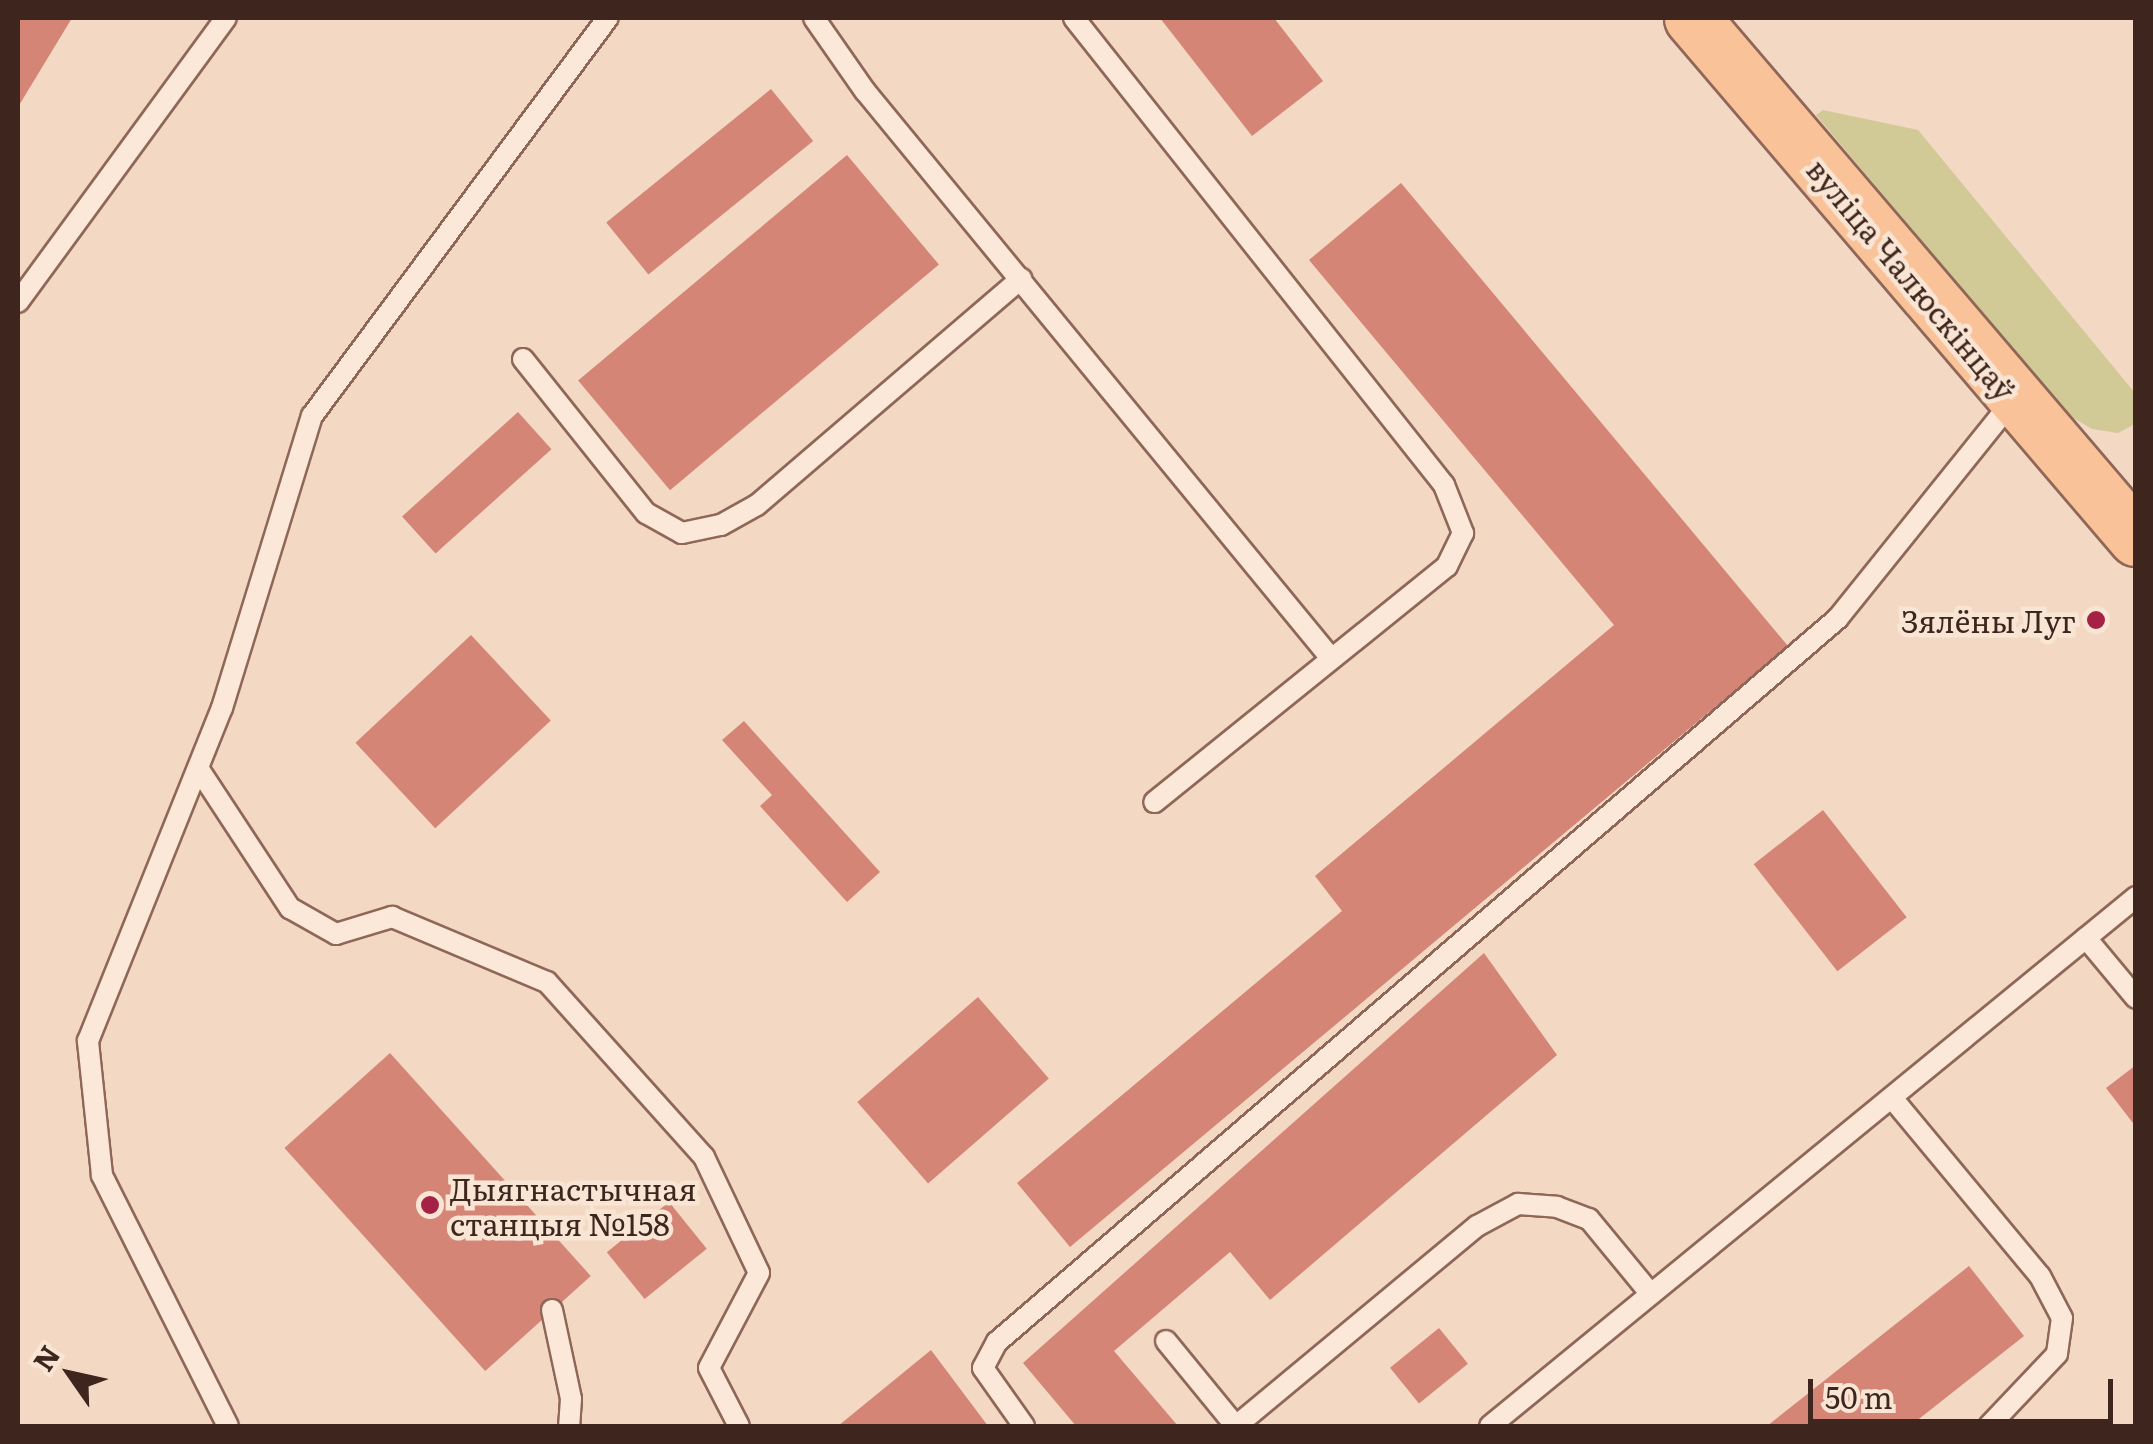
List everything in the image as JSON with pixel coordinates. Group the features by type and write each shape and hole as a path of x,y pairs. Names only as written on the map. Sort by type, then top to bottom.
{"main road":[{"name":"вуліца Чалюскінцаў","path":"1692,18 2014,400 2136,538"}],"lane":[{"path":"18,302 226,18"},
{"path":"228,1426 102,1175 88,1042 198,768 312,416 608,18"},
{"path":"1074,18 1444,486 1463,533 1447,566 1154,802"},
{"path":"817,19 1021,279 1330,657"},
{"path":"523,359 646,513 682,533 722,525 756,505 1021,279"},
{"path":"1024,1426 984,1368 997,1342 1838,618 2014,400"},
{"path":"198,768 290,908 336,934 392,917 547,982 704,1158 759,1273 709,1368 739,1426"},
{"path":"1490,1426 2136,897"},
{"path":"2086,938 2136,998"},
{"path":"1892,1098 2040,1276 2062,1318 2056,1354 1989,1426"},
{"path":"1166,1341 1235,1425 1477,1226 1518,1204 1557,1208 1589,1219 1650,1294"},
{"path":"552,1310 571,1399 569,1426"}],"shaded area":[{"path":"1823,110 1918,130 2135,393 2135,424 2118,433 2092,429 2065,413 1816,115"}],"building":[{"path":"18,18 72,18 18,107"},
{"path":"1160,18 1274,18 1323,81 1252,136"},
{"path":"771,89 813,141 648,274 606,222"},
{"path":"847,155 939,265 670,490 578,381"},
{"path":"1401,183 1788,646 1070,1247 1017,1183 1342,911 1315,876 1614,625 1309,260"},
{"path":"518,412 551,449 436,554 402,516"},
{"path":"471,635 551,721 435,828 355,743"},
{"path":"744,721 880,872 847,902 760,806 772,795 722,740"},
{"path":"1823,810 1907,917 1837,971 1754,864"},
{"path":"1484,953 1557,1055 1270,1300 1230,1252 1114,1351 1178,1426 1076,1426 1023,1363"},
{"path":"978,997 1049,1079 928,1183 857,1102"},
{"name":"Дыягнастычная станцыя №158","path":"390,1053 591,1276 485,1371 284,1148"},
{"path":"2136,1065 2136,1127 2106,1088"},
{"path":"669,1202 707,1249 645,1299 607,1252"},
{"path":"1969,1266 2024,1336 1910,1426 1767,1426"},
{"path":"1439,1328 1468,1364 1419,1403 1390,1368"},
{"path":"931,1350 988,1426 838,1426"}],"place":[{"name":"Зялёны Луг","path":"2096,620"},
{"name":"Дыягнастычная станцыя №158","path":"430,1205"}]}
